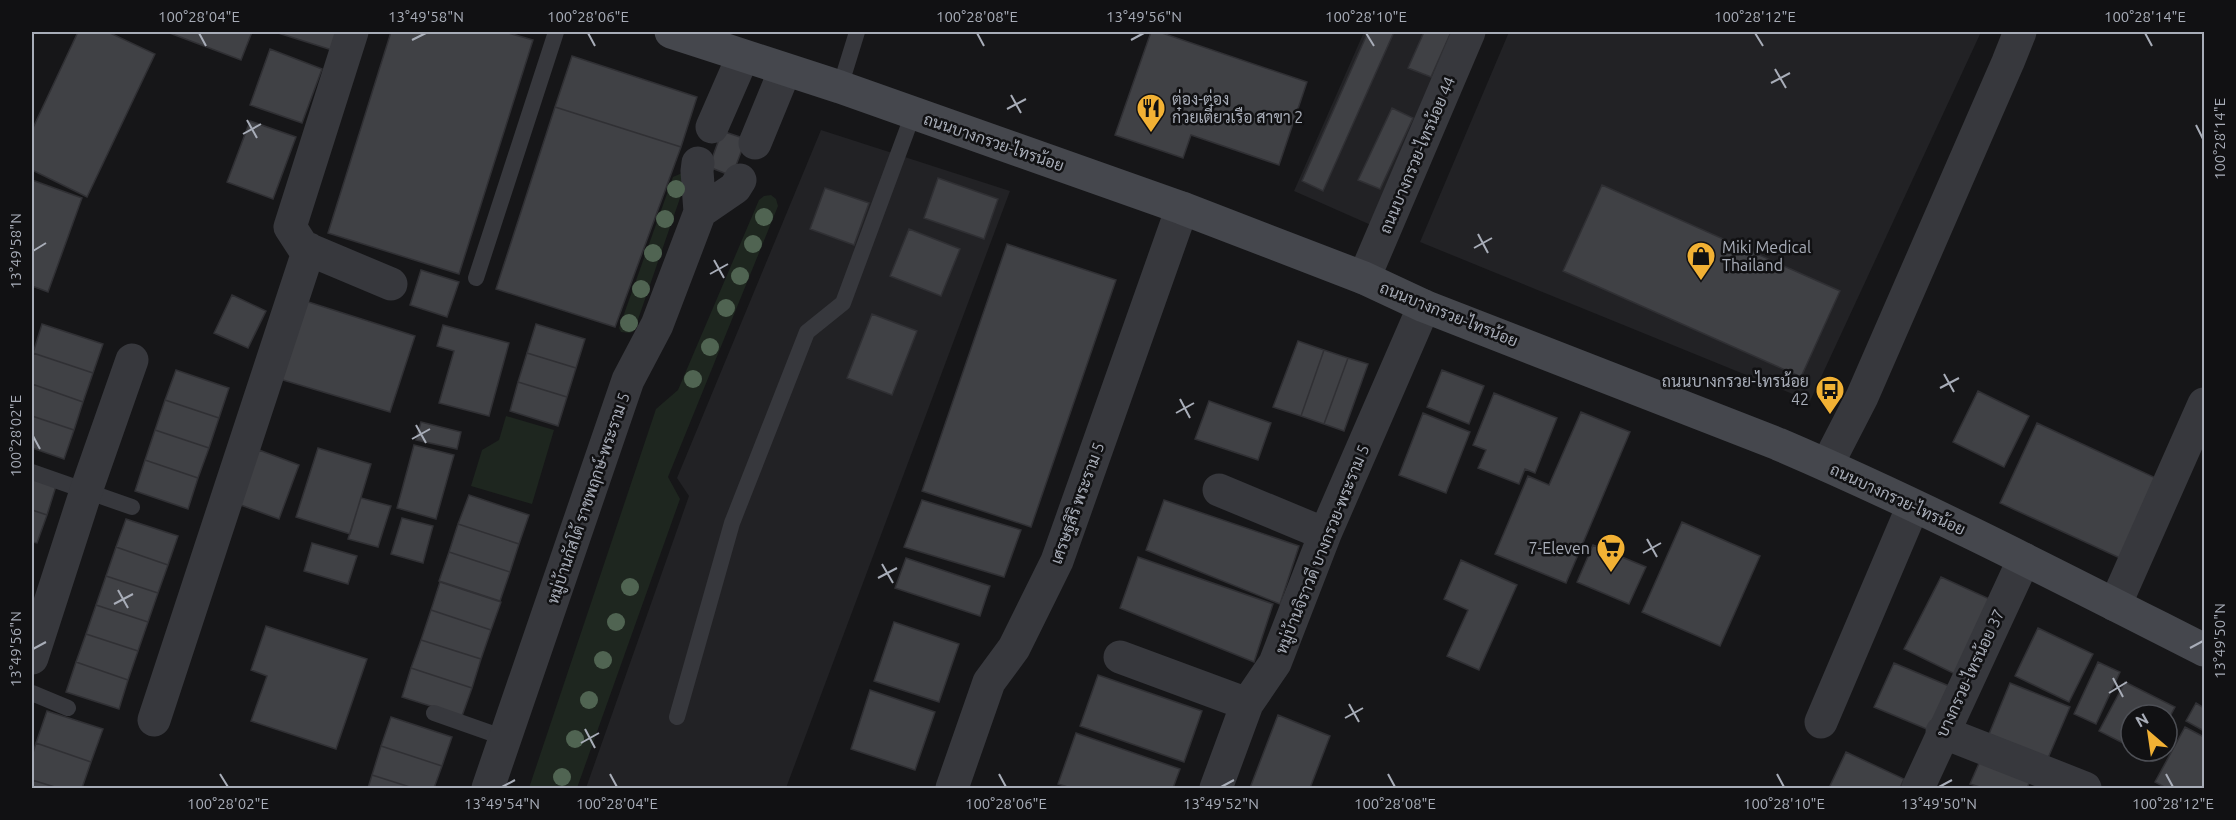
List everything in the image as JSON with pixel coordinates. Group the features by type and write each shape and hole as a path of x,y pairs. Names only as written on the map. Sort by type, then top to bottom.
{"main road":[{"name":"ถนนบางกรวย-ไทรน้อย","path":"671,32 840,87 1182,208 1364,278 1424,306 1687,407 1827,465 2024,559 2205,650"}],"street":[{"path":"352,32 290,227 303,247 392,284"},
{"name":"ถนนบางกรวย-ไทรน้อย 44","path":"1364,278 1469,32"},
{"path":"1827,465 1867,386 2020,32"},
{"path":"712,127 743,56"},
{"path":"755,143 785,70"},
{"name":"หมู่บ้านกัสโต้ ราชพฤกษ์-พระราม 5","path":"488,789 628,380 657,325 700,212 698,163"},
{"path":"700,212 735,188 740,180"},
{"name":"เศรษฐสิริ พระราม 5","path":"952,789 989,682 1014,648 1057,561 1182,208"},
{"path":"154,720 309,249"},
{"name":"หมู่บ้านจิราวดี บางกรวย-พระราม 5","path":"1216,789 1247,704 1275,663 1325,534 1424,306"},
{"path":"32,658 86,491 132,360"},
{"path":"2115,605 2205,404"},
{"path":"1219,490 1325,534"},
{"path":"1821,722 1913,506"},
{"name":"บางกรวย-ไทรน้อย 37","path":"1917,789 2024,559"},
{"path":"1120,657 1247,704"},
{"path":"1942,732 2085,789"}],"lane":[{"path":"476,278 556,32"},
{"path":"840,87 856,32"},
{"path":"677,717 732,523 807,332 843,303 913,114"},
{"path":"32,472 132,507"},
{"path":"32,693 68,708"},
{"path":"434,713 504,738"}],"shaded area":[{"path":"1364,32 1457,32 1371,225 1294,191"},
{"path":"1509,32 1981,32 1810,401 1420,242"},
{"path":"821,130 1010,191 786,788 586,788 689,496 677,478"},
{"path":"682,173 687,178 634,331 621,332 619,328 673,177"},
{"path":"771,195 776,199 778,206 668,477 680,499 577,788 529,788 656,409 678,390 759,200"},
{"path":"506,416 554,430 532,504 471,486 482,450 499,440"}],"building":[{"path":"78,32 108,32 155,54 87,197 32,170 32,130"},
{"path":"167,32 252,32 241,60"},
{"path":"275,32 338,32 332,50"},
{"path":"391,32 505,32 533,40 459,274 328,233"},
{"path":"1151,32 1159,32 1307,82 1279,165 1191,135 1183,158 1115,135"},
{"path":"1368,32 1394,32 1323,191 1302,181"},
{"path":"1424,32 1451,32 1431,77 1408,68"},
{"path":"270,49 322,69 302,123 250,105"},
{"path":"572,56 697,97 681,147 555,107"},
{"path":"555,107 681,147 615,327 496,289"},
{"path":"1392,108 1413,118 1380,189 1358,180"},
{"path":"250,121 296,137 273,199 227,182"},
{"path":"722,131 746,139 732,176 709,167"},
{"path":"938,178 998,199 984,239 924,218"},
{"path":"32,180 82,198 48,292 32,286"},
{"name":"Miki Medical Thailand","path":"1602,185 1840,291 1801,377 1563,271"},
{"path":"825,188 869,203 854,245 810,229"},
{"path":"909,229 960,249 941,296 890,276"},
{"path":"1007,244 1116,280 1031,527 922,491"},
{"path":"421,270 459,282 447,317 410,305"},
{"path":"232,295 266,311 248,348 214,333"},
{"path":"299,299 415,336 390,412 273,377"},
{"path":"872,314 917,331 892,395 847,378"},
{"path":"42,324 103,344 93,373 33,353"},
{"path":"536,324 585,339 576,368 527,353"},
{"path":"443,325 509,343 489,416 439,403 454,351 437,346"},
{"path":"1298,341 1324,350 1301,416 1273,407"},
{"path":"1324,350 1348,358 1324,424 1301,416"},
{"path":"33,353 93,373 83,402 32,384"},
{"path":"527,353 576,368 567,397 518,382"},
{"path":"1348,358 1368,364 1344,431 1324,424"},
{"path":"176,370 229,388 219,418 165,400"},
{"path":"1442,370 1484,386 1469,424 1427,407"},
{"path":"518,382 567,397 558,426 510,411"},
{"path":"32,384 83,402 74,430 32,416"},
{"path":"1978,391 2029,416 2004,467 1953,442"},
{"path":"1494,393 1557,418 1535,473 1525,469 1519,484 1478,468 1486,450 1473,445"},
{"path":"165,400 219,418 209,448 155,430"},
{"path":"1209,401 1271,423 1258,460 1195,439"},
{"path":"1581,412 1630,432 1566,583 1495,554 1528,476 1549,485"},
{"path":"1423,413 1470,432 1446,493 1399,475"},
{"path":"32,416 74,430 64,459 32,448"},
{"path":"421,422 461,432 457,449 416,440"},
{"path":"2037,423 2158,479 2122,559 2000,503"},
{"path":"155,430 209,448 198,478 145,460"},
{"path":"414,445 454,455 436,519 397,508"},
{"path":"318,448 371,464 350,534 296,517"},
{"path":"259,450 299,465 279,519 238,504"},
{"path":"145,460 198,478 188,509 135,491"},
{"path":"32,477 56,486 47,515 32,510"},
{"path":"469,495 529,515 519,544 458,524"},
{"path":"361,498 391,506 378,547 348,539"},
{"path":"922,500 1021,530 1004,577 904,547"},
{"path":"1164,500 1299,546 1280,604 1146,550"},
{"path":"32,510 47,515 37,543 32,542"},
{"path":"402,518 433,526 423,563 391,554"},
{"path":"126,519 178,536 168,565 116,547"},
{"path":"1682,522 1760,556 1720,646 1642,612"},
{"path":"458,524 519,544 510,572 449,552"},
{"path":"312,543 357,556 348,584 304,571"},
{"name":"7-Eleven","path":"1593,545 1646,567 1629,604 1577,582"},
{"path":"116,547 168,565 158,593 106,576"},
{"path":"449,552 510,572 500,601 439,581"},
{"path":"1138,557 1273,604 1254,662 1120,608"},
{"path":"906,558 990,586 980,616 895,588"},
{"path":"1461,560 1517,585 1479,670 1447,656 1468,610 1444,599"},
{"path":"106,576 158,593 148,622 96,605"},
{"path":"1941,577 1994,601 1957,675 1904,649"},
{"path":"440,582 501,602 491,630 431,610"},
{"path":"96,605 148,622 138,651 86,634"},
{"path":"431,610 491,630 481,659 421,640"},
{"path":"894,622 959,644 939,702 874,681"},
{"path":"266,626 367,659 336,749 251,721 267,676 251,670"},
{"path":"2038,628 2093,654 2069,702 2015,676"},
{"path":"86,634 138,651 128,680 76,662"},
{"path":"421,640 481,659 472,688 411,668"},
{"path":"76,662 128,680 119,709 66,692"},
{"path":"2098,662 2120,672 2096,724 2074,714"},
{"path":"1894,663 1949,686 1929,730 1874,707"},
{"path":"411,668 472,688 462,716 402,697"},
{"path":"1098,675 1202,711 1184,762 1080,726"},
{"path":"2125,682 2167,703 2119,703 2119,741 2099,731"},
{"path":"2010,683 2070,707 2048,758 1989,734"},
{"path":"870,690 935,712 915,770 851,749"},
{"path":"2196,703 2204,708 2204,731 2186,721"},
{"path":"47,711 103,729 91,762 36,743"},
{"path":"1278,715 1330,736 1310,788 1250,788"},
{"path":"391,717 452,737 442,766 381,746"},
{"path":"2185,727 2204,737 2204,788 2166,788 2155,782 2165,763 2179,763 2179,738"},
{"path":"1076,733 1180,769 1173,788 1071,788 1058,784"},
{"path":"36,743 91,762 82,788 58,788 32,780 32,756"},
{"path":"381,746 442,766 434,788 413,788 372,775"},
{"path":"1846,752 1904,779 1900,788 1829,788"},
{"path":"1980,761 2030,781 2027,788 1983,788 1970,784"},
{"path":"372,775 413,788 368,788"},
{"path":"32,780 58,788 32,788"}],"place":[{"name":"ต่อง-ต่อง ก๋วยเตี๋ยวเรือ สาขา 2","path":"1151,134"},
{"name":"Miki Medical Thailand","path":"1701,282"},
{"name":"ถนนบางกรวย-ไทรน้อย 42","path":"1830,416"},
{"name":"7-Eleven","path":"1611,574"}]}
